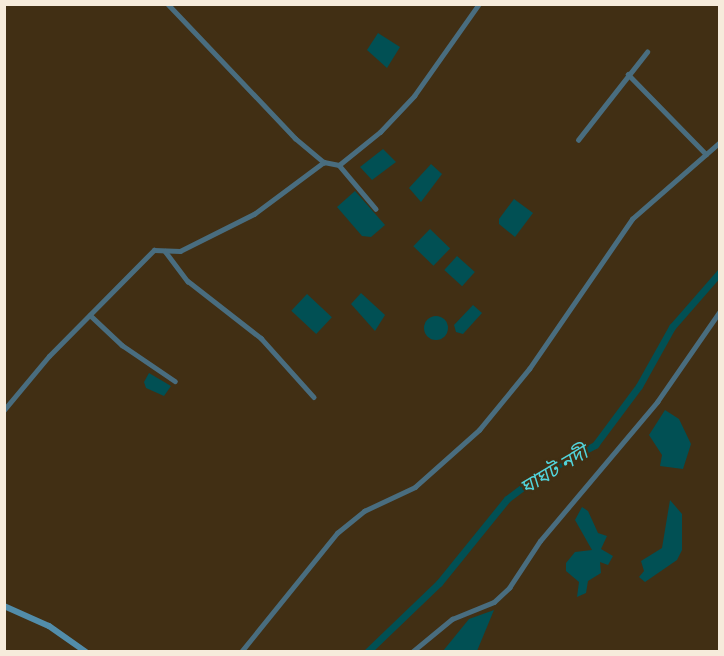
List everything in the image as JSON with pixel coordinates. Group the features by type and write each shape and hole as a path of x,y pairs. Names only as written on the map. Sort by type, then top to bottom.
{"main road":[{"path":"4,606 49,626 86,651"}],"street":[{"path":"168,4 279,122 324,162 339,165 376,209"},
{"path":"339,165 406,104 478,4"},
{"path":"578,140 647,52"},
{"path":"628,74 706,154"},
{"path":"241,651 337,533 364,511 423,481 479,430 529,369 633,219 720,142"},
{"path":"4,410 148,255 165,250 180,250 254,214 324,162"},
{"path":"165,250 188,281 261,338 314,397"},
{"path":"412,651 452,619 494,602 509,588 540,541 657,402 720,311"},
{"path":"90,315 122,345 175,381"}],"water":[{"path":"378,33 400,47 387,68 367,50"},
{"path":"383,149 396,162 372,180 360,167"},
{"path":"431,164 442,174 421,202 409,188"},
{"path":"355,191 385,225 371,237 362,236 337,207"},
{"path":"514,199 533,213 515,237 499,224 499,219"},
{"path":"430,229 450,248 433,266 413,246"},
{"path":"457,256 475,272 462,286 444,270"},
{"path":"361,293 385,315 375,331 351,304"},
{"path":"307,294 332,317 316,334 291,311"},
{"path":"473,305 482,313 463,334 456,332 454,325"},
{"path":"436,316 445,319 448,328 445,337 436,340 427,337 424,328 427,319"},
{"path":"149,373 171,386 164,396 146,388 144,382"},
{"path":"665,410 679,419 691,444 683,469 660,466 662,455 649,435"},
{"path":"670,500 682,514 682,550 677,560 645,582 639,577 644,571 641,561 662,548"},
{"path":"582,507 588,511 598,533 607,536 601,549 613,556 608,565 600,562 601,573 588,581 586,593 577,597 579,582 566,571 566,563 575,552 592,550 575,520"},
{"path":"494,610 477,651 443,651 469,619"}],"waterway":[{"name":"ঘাঘট নদী","path":"367,652 439,583 507,499 539,475 595,445 639,386 672,327 720,272"}]}
